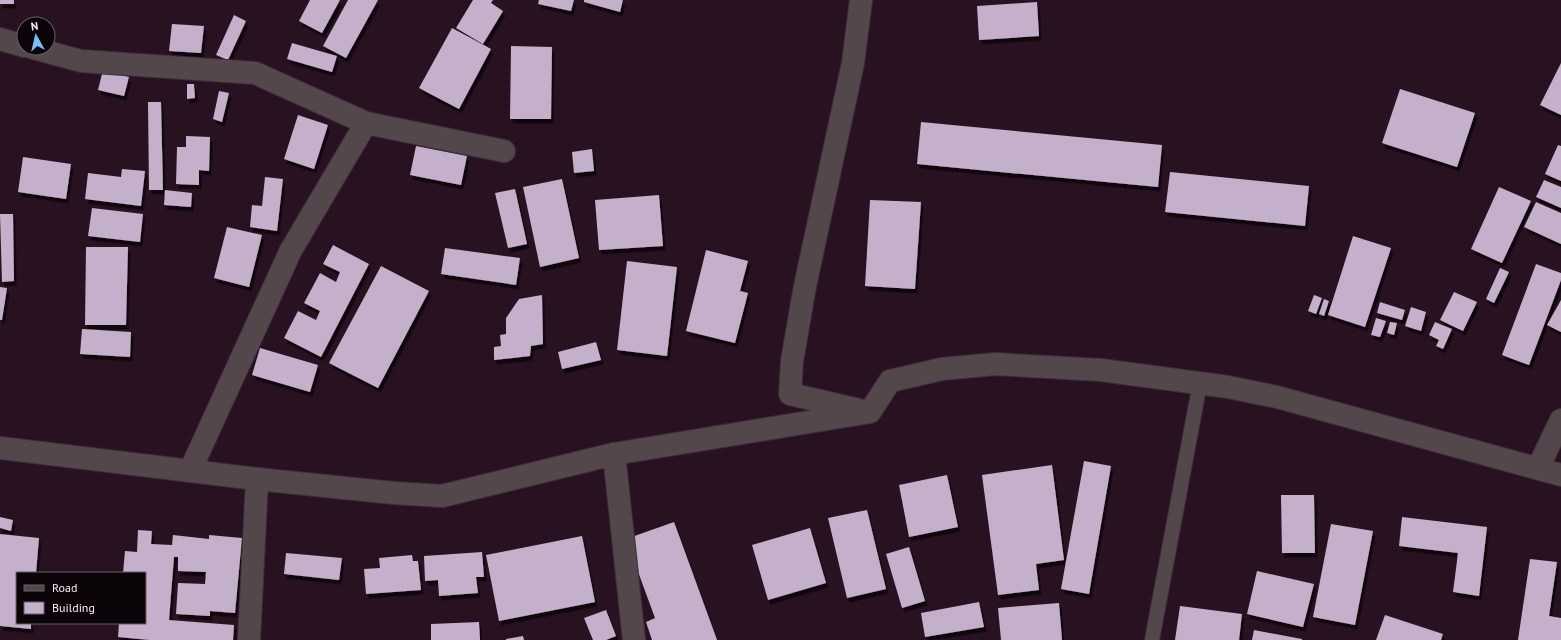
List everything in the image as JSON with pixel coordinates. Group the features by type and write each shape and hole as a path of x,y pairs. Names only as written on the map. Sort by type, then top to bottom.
{"street":[{"path":"861,0 853,63 805,286 792,361 790,394 870,412"},
{"path":"0,39 16,44"},
{"path":"56,54 81,60 255,73 366,123 504,151"},
{"path":"190,471 291,250 366,123"},
{"path":"0,448 257,479 394,493 442,496 614,454 870,412 890,381 942,369 995,364 1101,370 1228,387 1277,397 1561,475"},
{"path":"1538,468 1561,420"},
{"path":"614,454 634,640"},
{"path":"249,640 257,479"}],"lane":[{"path":"1152,640 1200,383"}],"building":[{"path":"0,0 14,0 14,4 0,4"},
{"path":"310,0 340,0 322,33 299,21"},
{"path":"348,0 378,0 346,58 323,46"},
{"path":"473,0 493,0 491,3 503,11 483,44 456,28"},
{"path":"539,0 574,0 571,11 538,4"},
{"path":"584,0 623,0 620,12 584,2"},
{"path":"1037,2 1039,36 979,40 977,6"},
{"path":"234,15 246,21 228,60 216,55"},
{"path":"172,24 204,26 201,53 169,51"},
{"path":"452,28 491,49 459,109 419,88"},
{"path":"292,43 337,56 332,72 287,59"},
{"path":"511,46 552,47 551,119 510,119"},
{"path":"1561,63 1561,115 1540,105"},
{"path":"103,70 129,77 124,96 98,90"},
{"path":"187,84 194,84 195,98 187,99"},
{"path":"1400,89 1475,113 1457,167 1382,143"},
{"path":"219,91 229,93 222,122 213,119"},
{"path":"148,102 161,102 163,190 149,190"},
{"path":"298,115 328,125 314,169 284,159"},
{"path":"921,122 1162,145 1158,187 917,164"},
{"path":"186,136 210,137 209,171 199,170 199,185 176,184 177,147 186,147"},
{"path":"1558,145 1561,146 1561,181 1545,174"},
{"path":"416,146 467,156 461,185 410,175"},
{"path":"592,149 594,171 574,173 572,152"},
{"path":"23,157 71,164 66,199 18,192"},
{"path":"122,169 145,171 141,206 85,199 88,173 121,177"},
{"path":"1170,172 1309,186 1305,226 1165,212"},
{"path":"265,177 283,179 277,231 250,227 252,205 262,206"},
{"path":"562,179 579,258 540,267 523,187"},
{"path":"1544,180 1561,187 1561,208 1536,197"},
{"path":"1499,187 1531,201 1502,263 1471,249"},
{"path":"515,189 527,244 508,248 495,193"},
{"path":"165,190 192,193 191,207 164,205"},
{"path":"659,195 663,246 599,250 595,200"},
{"path":"870,200 921,202 915,289 865,286"},
{"path":"1536,202 1561,213 1561,244 1524,227"},
{"path":"92,208 143,214 140,242 88,236"},
{"path":"0,214 13,214 14,281 2,282"},
{"path":"227,227 262,235 249,287 214,278"},
{"path":"1353,236 1391,248 1365,327 1328,315"},
{"path":"333,245 369,264 321,357 284,338 298,311 316,320 320,311 304,303 320,273 336,282 340,272 323,264"},
{"path":"86,247 128,247 126,325 85,325"},
{"path":"445,248 520,258 516,285 441,274"},
{"path":"706,250 748,261 740,291 748,293 735,343 686,331"},
{"path":"627,261 677,267 667,356 617,350"},
{"path":"1536,264 1561,273 1561,280 1529,365 1502,355"},
{"path":"381,266 429,291 378,388 329,363"},
{"path":"1500,268 1509,272 1494,303 1486,299"},
{"path":"0,287 7,288 2,320 0,320"},
{"path":"1454,292 1477,302 1463,331 1440,320"},
{"path":"542,295 543,344 531,346 530,356 494,360 494,347 501,346 500,335 506,334 506,318 519,299"},
{"path":"1314,295 1322,298 1316,314 1308,311"},
{"path":"1324,299 1329,301 1324,316 1319,314"},
{"path":"1561,300 1561,332 1547,325"},
{"path":"1380,302 1405,310 1402,320 1377,313"},
{"path":"1411,307 1426,312 1421,331 1405,326"},
{"path":"1376,318 1386,321 1380,337 1371,335"},
{"path":"1390,322 1397,323 1394,335 1387,333"},
{"path":"1435,322 1452,329 1443,349 1436,346 1439,340 1429,335"},
{"path":"82,329 131,332 130,357 80,354"},
{"path":"596,342 601,360 562,369 558,352"},
{"path":"260,348 318,365 310,392 252,375"},
{"path":"1084,461 1111,466 1089,594 1061,589"},
{"path":"1052,465 1064,560 1036,564 1039,590 998,595 982,475"},
{"path":"947,475 958,527 909,537 899,485"},
{"path":"1281,495 1314,495 1315,553 1282,553"},
{"path":"867,510 886,589 847,598 828,518"},
{"path":"0,517 13,520 11,531 0,528"},
{"path":"1402,517 1487,527 1479,596 1453,592 1458,553 1399,546"},
{"path":"674,522 717,640 652,640 646,622 655,618 626,539"},
{"path":"1331,524 1373,531 1355,625 1313,617"},
{"path":"810,528 826,583 768,600 752,545"},
{"path":"138,530 152,531 151,544 172,545 173,535 209,539 209,535 242,538 235,613 210,611 210,616 176,614 178,583 205,584 206,572 178,571 178,557 174,557 169,620 234,625 233,640 150,640 118,637 119,624 146,624 146,572 123,572 125,551 137,552"},
{"path":"0,534 39,538 36,572 16,572 16,624 31,624 31,629 0,626"},
{"path":"582,536 595,602 499,621 486,555"},
{"path":"909,547 925,601 902,608 886,554"},
{"path":"482,552 484,577 476,577 478,593 439,596 438,580 425,581 424,556"},
{"path":"286,553 342,558 339,580 284,574"},
{"path":"412,555 413,561 418,561 421,590 366,594 364,569 380,568 379,558"},
{"path":"1530,559 1557,562 1549,616 1561,618 1561,640 1518,640"},
{"path":"1257,571 1314,584 1303,627 1247,614"},
{"path":"979,602 984,627 925,637 921,613"},
{"path":"1059,603 1062,640 1001,640 998,608"},
{"path":"1180,606 1242,614 1239,640 1175,640"},
{"path":"606,610 616,636 606,640 593,640 584,618"},
{"path":"1385,615 1443,634 1441,640 1376,640"},
{"path":"479,622 480,640 431,640 431,624"},
{"path":"1254,630 1302,639 1302,640 1252,640"},
{"path":"523,636 524,640 506,640 506,639"}]}
